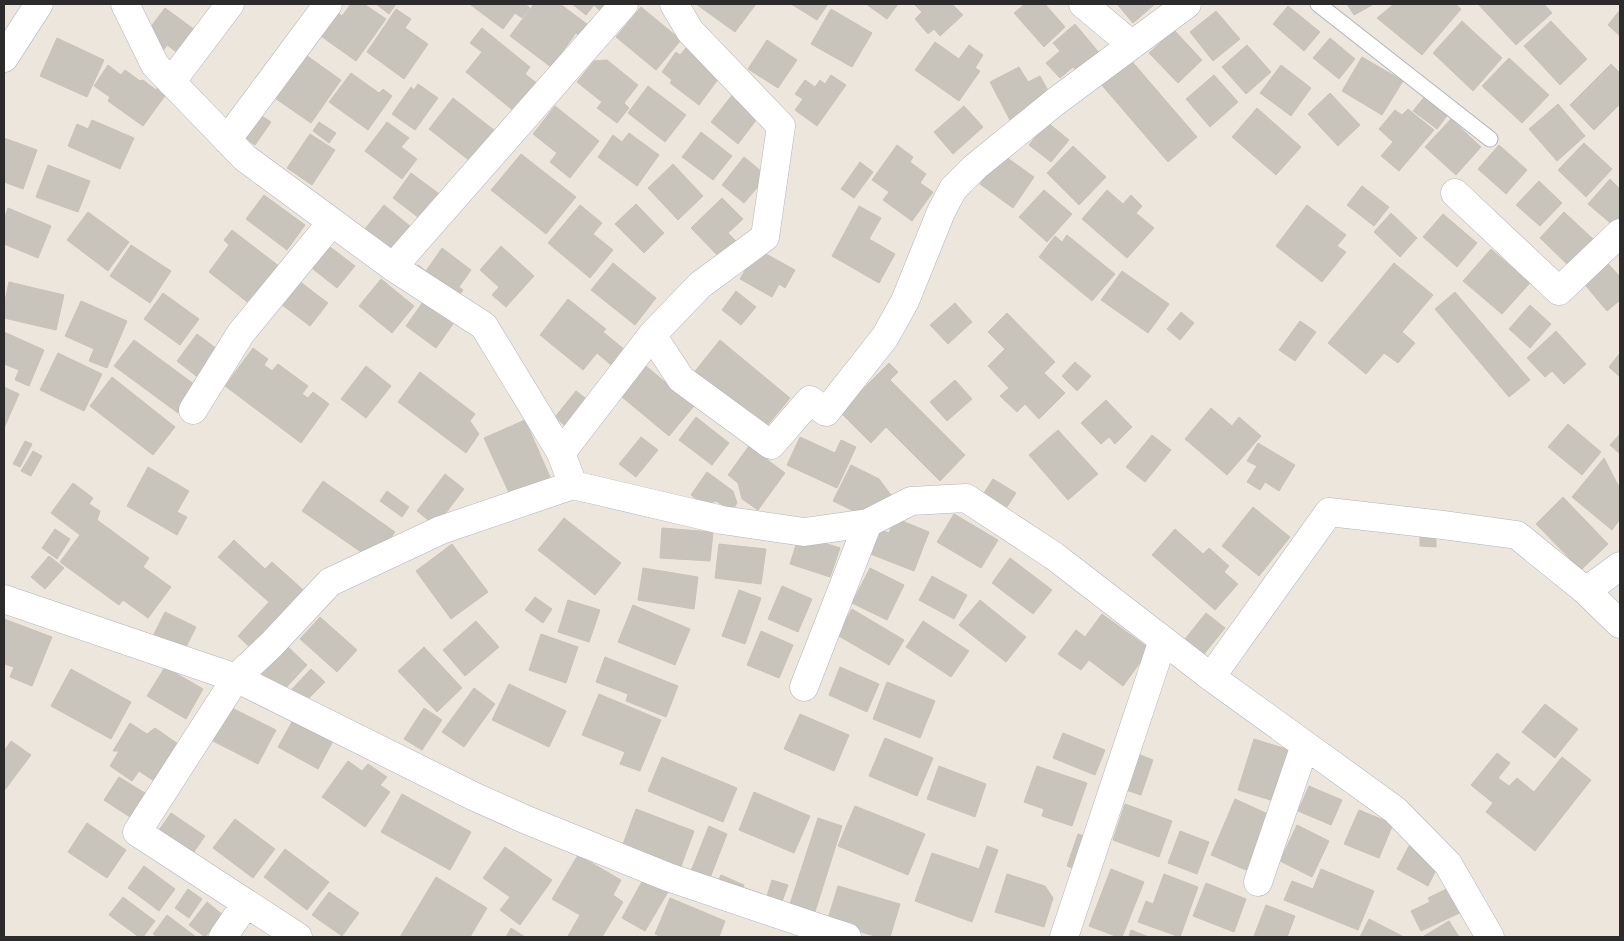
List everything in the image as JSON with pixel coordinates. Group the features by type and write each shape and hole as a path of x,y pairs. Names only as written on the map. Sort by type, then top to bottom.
{"street":[{"path":"4,58 38,4"},
{"path":"125,4 155,65 245,158 392,267 484,326 561,453 573,485"},
{"path":"171,82 230,4"},
{"path":"227,140 328,4"},
{"path":"392,267 624,4"},
{"path":"561,453 652,336 700,285 765,237 782,126 690,31 674,4"},
{"path":"1083,4 1132,45"},
{"path":"652,336 681,379 771,445 810,400 826,412 885,336 905,301 941,212 953,189 975,167 1055,102 1187,4"},
{"path":"1456,193 1559,291 1620,233"},
{"path":"193,410 241,333 332,222"},
{"path":"298,937 137,832 236,678 271,645 330,582 441,530 573,485 722,520 804,532 868,523 911,501 966,498 1054,556 1211,677 1395,810 1448,864 1490,937"},
{"path":"1211,677 1328,512 1517,535 1586,591 1620,624"},
{"path":"804,687 868,523"},
{"path":"1586,591 1620,566"},
{"path":"4,599 236,678 528,822 668,877 828,935"},
{"path":"1064,937 1163,640"},
{"path":"1258,882 1306,746"},
{"path":"223,937 246,903"}],"lane":[{"path":"1318,4 1490,139"}],"building":[{"path":"351,4 364,4 386,19 356,61 318,34 335,11 342,16"},
{"path":"376,4 396,4 389,14"},
{"path":"472,4 525,4 530,8 522,18 515,13 503,29"},
{"path":"534,4 560,4 591,27 582,38 576,33 551,67 510,36"},
{"path":"572,4 612,4 604,14 594,5 586,15"},
{"path":"696,4 756,4 735,32"},
{"path":"791,4 828,4 817,20"},
{"path":"866,4 898,4 887,19"},
{"path":"914,4 952,4 963,15 940,36 934,29 928,34 915,19 922,12"},
{"path":"1025,4 1045,4 1065,27 1044,47 1014,13"},
{"path":"1117,4 1155,4 1133,23"},
{"path":"1347,4 1374,4 1354,15"},
{"path":"1394,4 1455,4 1461,9 1422,55 1377,18"},
{"path":"1478,4 1544,4 1552,13 1516,45"},
{"path":"1288,6 1320,32 1304,51 1273,24"},
{"path":"641,7 681,40 656,70 616,37"},
{"path":"165,8 195,30 178,53 167,45 163,51 143,37"},
{"path":"396,9 411,19 405,28 428,44 404,79 367,52"},
{"path":"831,9 872,33 852,67 811,44"},
{"path":"1620,10 1620,36 1608,25"},
{"path":"1216,11 1240,39 1213,61 1190,32"},
{"path":"1462,21 1502,58 1473,91 1433,53"},
{"path":"1551,21 1587,59 1560,85 1524,46"},
{"path":"1075,24 1101,55 1079,74 1073,67 1060,78 1046,63 1060,51 1053,43"},
{"path":"482,28 530,67 525,74 538,84 515,112 466,72 482,52 470,43"},
{"path":"1174,30 1202,60 1178,83 1149,53"},
{"path":"57,38 104,60 87,97 40,76"},
{"path":"1330,38 1355,59 1339,79 1313,58"},
{"path":"767,40 797,60 778,88 748,69"},
{"path":"935,42 959,59 969,45 983,55 975,68 980,71 959,101 915,70"},
{"path":"1247,45 1271,72 1246,94 1222,67"},
{"path":"686,48 722,74 699,105 670,83 672,80 662,72 676,52 680,55"},
{"path":"303,53 341,80 311,123 272,96"},
{"path":"1362,57 1403,81 1382,115 1342,91"},
{"path":"1129,58 1197,137 1168,162 1100,83"},
{"path":"1509,58 1549,95 1522,123 1482,86"},
{"path":"607,60 638,85 624,103 629,108 617,123 597,108 602,102 577,82 594,61"},
{"path":"1611,64 1620,73 1620,104 1594,130 1570,105"},
{"path":"108,65 121,75 125,70 156,90 158,87 167,93 143,126 108,101 110,97 94,86"},
{"path":"1281,65 1311,88 1291,116 1260,93"},
{"path":"1019,67 1028,82 1040,76 1052,98 1010,120 990,82"},
{"path":"351,73 379,93 383,89 392,96 368,130 329,102"},
{"path":"831,75 846,85 817,126 795,110 803,99 795,94 805,80 815,87 820,80 825,84"},
{"path":"1214,75 1238,102 1210,127 1186,99"},
{"path":"418,84 438,98 415,130 392,114 411,87 414,90"},
{"path":"648,86 686,115 665,142 628,113"},
{"path":"1330,93 1360,125 1338,146 1308,114"},
{"path":"733,94 760,115 738,144 711,122"},
{"path":"1426,95 1449,113 1437,129 1413,111"},
{"path":"453,98 499,134 475,165 429,129"},
{"path":"1558,104 1585,136 1557,161 1529,129"},
{"path":"555,106 599,141 570,178 550,162 557,153 533,134"},
{"path":"964,106 983,127 953,154 934,132"},
{"path":"1257,108 1301,147 1276,175 1232,137"},
{"path":"1408,109 1434,130 1399,171 1381,156 1393,142 1379,129 1395,110 1402,115"},
{"path":"257,113 271,122 255,145 241,136"},
{"path":"1451,119 1481,147 1456,175 1425,147"},
{"path":"92,120 134,138 120,169 68,146 77,124 88,129"},
{"path":"319,122 336,133 329,143 313,131"},
{"path":"387,122 409,138 401,147 417,159 402,179 365,151"},
{"path":"1047,122 1069,140 1051,162 1029,145"},
{"path":"701,132 732,156 713,180 682,157"},
{"path":"629,133 659,155 637,186 598,157 613,135 622,142"},
{"path":"310,134 335,150 312,185 287,168"},
{"path":"4,138 37,150 23,189 4,182"},
{"path":"1584,143 1612,169 1586,197 1558,170"},
{"path":"897,145 913,157 910,162 926,174 920,183 933,192 912,221 883,200 889,192 872,180"},
{"path":"1499,145 1527,170 1506,194 1478,169"},
{"path":"1073,146 1106,177 1079,205 1047,173"},
{"path":"521,154 576,197 546,234 491,190"},
{"path":"1002,154 1034,177 1013,208 980,184"},
{"path":"744,157 767,176 744,203 722,185"},
{"path":"860,162 873,172 854,198 841,189"},
{"path":"673,164 703,196 678,220 648,188"},
{"path":"48,165 90,181 78,212 36,197"},
{"path":"411,173 442,196 423,221 393,198"},
{"path":"1610,179 1620,189 1620,221 1615,227 1588,204"},
{"path":"1539,181 1562,203 1540,226 1516,205"},
{"path":"1362,186 1389,207 1374,226 1347,205"},
{"path":"1044,190 1072,214 1047,242 1019,217"},
{"path":"1107,190 1123,204 1131,195 1142,206 1136,213 1154,228 1127,258 1082,219"},
{"path":"264,195 305,225 287,250 246,219"},
{"path":"722,198 743,219 728,233 737,242 720,258 691,228"},
{"path":"636,204 664,233 644,253 615,224"},
{"path":"384,205 416,231 398,254 378,237 376,241 364,230"},
{"path":"580,205 602,223 593,234 613,250 590,278 548,243"},
{"path":"1307,205 1346,235 1337,246 1346,252 1322,282 1276,246"},
{"path":"859,206 881,218 869,239 895,254 879,283 832,256"},
{"path":"8,208 51,226 38,258 4,244 4,219"},
{"path":"88,212 129,242 108,271 67,240"},
{"path":"1564,212 1594,240 1569,266 1540,238"},
{"path":"1391,213 1417,238 1400,257 1374,232"},
{"path":"1443,214 1477,243 1457,267 1423,237"},
{"path":"232,230 284,270 255,308 209,272 229,245 224,240"},
{"path":"1067,235 1115,274 1092,301 1039,257 1055,236 1062,242"},
{"path":"325,243 355,266 337,288 308,265"},
{"path":"131,245 171,271 150,303 110,276"},
{"path":"501,246 534,276 506,307 492,295 499,287 480,270"},
{"path":"442,248 471,270 459,287 463,290 456,300 417,271 418,265 426,271"},
{"path":"757,249 795,270 785,288 779,284 772,297 740,279"},
{"path":"1491,249 1530,283 1502,314 1463,281"},
{"path":"1605,260 1620,277 1620,300 1607,311 1581,280"},
{"path":"613,263 656,298 635,325 591,290"},
{"path":"1394,263 1433,295 1402,332 1415,343 1398,363 1384,353 1366,374 1328,343"},
{"path":"1122,271 1169,304 1148,333 1101,300"},
{"path":"295,278 328,303 310,326 277,301"},
{"path":"381,279 414,306 392,333 359,306"},
{"path":"9,282 64,295 56,330 4,318 4,306"},
{"path":"736,291 756,307 741,325 722,310"},
{"path":"1455,292 1530,380 1509,397 1435,309"},
{"path":"163,293 199,319 180,345 144,319"},
{"path":"568,299 606,329 603,332 630,354 617,370 597,353 583,370 540,335"},
{"path":"81,301 127,321 107,368 89,361 94,349 65,336"},
{"path":"423,302 453,324 436,348 406,326"},
{"path":"955,303 972,322 948,344 930,325"},
{"path":"1530,305 1551,324 1530,348 1509,329"},
{"path":"1181,312 1194,323 1180,340 1167,329"},
{"path":"1007,313 1055,362 1044,373 1065,393 1039,419 1025,404 1017,412 1000,396 1009,388 988,366 1005,349 988,332"},
{"path":"1300,321 1316,332 1295,361 1279,350"},
{"path":"1556,331 1586,364 1564,384 1552,371 1545,377 1527,358"},
{"path":"4,332 44,350 29,386 15,380 19,370 4,364"},
{"path":"197,334 221,352 200,379 177,361"},
{"path":"134,340 198,387 178,413 114,366"},
{"path":"720,340 790,398 762,432 692,375"},
{"path":"253,348 268,359 264,365 272,371 278,364 308,386 302,394 308,398 313,392 329,404 301,443 225,386"},
{"path":"58,353 102,374 84,411 40,390"},
{"path":"1620,353 1620,377 1609,367"},
{"path":"641,362 694,406 669,436 616,392"},
{"path":"1075,362 1091,376 1077,391 1062,376"},
{"path":"889,363 898,372 890,380 965,455 940,481 886,427 871,443 840,412"},
{"path":"366,366 391,386 366,418 341,399"},
{"path":"420,372 475,414 470,421 479,434 466,453 398,402"},
{"path":"112,377 175,427 153,455 90,406"},
{"path":"955,380 972,399 947,421 930,402"},
{"path":"4,387 19,394 4,428"},
{"path":"576,391 593,404 571,431 555,417"},
{"path":"1106,400 1132,427 1115,444 1109,437 1101,444 1081,423"},
{"path":"1211,408 1232,426 1239,417 1261,436 1227,475 1185,439"},
{"path":"696,417 729,443 712,465 679,440"},
{"path":"525,420 550,477 510,495 484,438"},
{"path":"1568,424 1601,452 1582,475 1548,447"},
{"path":"1058,430 1098,474 1068,500 1029,455"},
{"path":"1620,434 1620,454 1610,445"},
{"path":"1152,435 1171,450 1145,482 1126,467"},
{"path":"641,437 658,450 636,477 619,464"},
{"path":"800,437 835,453 841,440 856,447 837,488 787,465"},
{"path":"25,441 32,444 20,467 13,464"},
{"path":"1258,443 1295,465 1279,491 1265,482 1260,490 1247,482 1257,466 1247,461"},
{"path":"749,446 785,473 758,510 742,499 738,483 728,475"},
{"path":"33,451 42,456 31,476 21,471"},
{"path":"1604,458 1620,489 1620,519 1612,530 1572,497"},
{"path":"851,465 879,479 891,495 884,508 873,503 866,517 833,501"},
{"path":"148,467 189,491 177,512 187,517 177,535 127,506"},
{"path":"707,472 733,491 737,503 732,511 716,501 704,505 691,495"},
{"path":"445,474 464,489 436,526 417,511"},
{"path":"993,479 1016,493 1007,507 984,493"},
{"path":"323,481 395,532 374,561 302,511"},
{"path":"73,483 93,498 89,504 100,511 97,520 149,558 143,567 171,587 148,618 123,600 119,605 60,562 80,535 51,513"},
{"path":"387,491 409,507 402,517 380,501"},
{"path":"1563,497 1608,544 1581,570 1536,524"},
{"path":"1253,507 1290,537 1259,576 1222,546"},
{"path":"954,514 998,540 981,568 937,542"},
{"path":"564,518 621,563 595,595 538,550"},
{"path":"895,518 929,532 914,571 868,553 877,529 889,533"},
{"path":"662,528 713,532 710,561 660,558"},
{"path":"55,529 70,539 57,559 42,548"},
{"path":"1175,529 1203,554 1209,548 1229,566 1224,572 1238,584 1215,610 1152,555"},
{"path":"1436,530 1436,547 1420,546 1420,531"},
{"path":"799,535 840,548 830,577 790,564"},
{"path":"234,540 265,569 272,562 310,596 257,654 238,636 269,602 218,557"},
{"path":"452,544 488,592 451,619 416,571"},
{"path":"719,544 766,549 761,584 715,578"},
{"path":"49,556 64,568 45,589 31,577"},
{"path":"1010,558 1052,590 1033,614 992,583"},
{"path":"643,568 698,577 694,609 638,600"},
{"path":"870,568 904,585 887,620 852,603"},
{"path":"932,576 967,595 954,619 919,600"},
{"path":"782,586 812,599 798,632 768,619"},
{"path":"739,590 761,598 745,644 722,636"},
{"path":"535,597 552,609 543,623 525,610"},
{"path":"568,600 600,610 589,642 558,632"},
{"path":"980,600 1026,637 1006,662 959,625"},
{"path":"633,605 690,629 675,665 618,642"},
{"path":"852,609 904,640 889,665 837,635"},
{"path":"165,612 196,627 185,649 154,634"},
{"path":"1206,613 1225,628 1200,659 1181,644"},
{"path":"1102,614 1150,649 1123,686 1089,660 1081,670 1058,654 1076,630 1085,637"},
{"path":"320,617 357,650 337,672 300,639"},
{"path":"4,619 52,637 32,686 10,677 14,667 4,664"},
{"path":"476,621 499,647 465,676 443,650"},
{"path":"923,621 969,651 951,677 906,647"},
{"path":"761,631 793,645 779,678 747,665"},
{"path":"541,634 578,647 566,683 529,670"},
{"path":"286,645 307,665 281,693 260,672"},
{"path":"424,647 462,688 437,712 398,671"},
{"path":"605,657 678,686 666,717 626,701 628,694 596,682"},
{"path":"165,667 203,689 186,719 147,696"},
{"path":"840,667 879,684 867,712 829,695"},
{"path":"71,669 131,702 111,739 51,706"},
{"path":"311,669 325,682 305,702 292,689"},
{"path":"887,682 935,701 920,738 873,719"},
{"path":"509,684 566,711 549,747 492,720"},
{"path":"474,688 495,704 464,747 442,732"},
{"path":"599,694 661,720 640,771 620,764 625,752 582,735"},
{"path":"1545,704 1578,729 1555,758 1522,732"},
{"path":"230,707 276,730 258,764 213,741"},
{"path":"424,708 442,720 422,750 404,739"},
{"path":"800,714 849,735 834,771 784,749"},
{"path":"293,720 333,741 318,769 278,747"},
{"path":"130,723 147,734 155,728 181,746 157,783 139,771 132,781 110,766 119,751 113,751"},
{"path":"1063,733 1105,750 1095,775 1053,758"},
{"path":"885,738 933,758 917,796 869,776"},
{"path":"1254,739 1293,751 1277,802 1238,790"},
{"path":"11,741 31,755 4,791 4,751"},
{"path":"1497,753 1510,763 1498,778 1509,786 1517,778 1534,792 1562,757 1591,780 1535,851 1486,812 1493,803 1471,785"},
{"path":"1138,754 1153,760 1141,795 1126,790"},
{"path":"662,757 737,788 723,822 648,791"},
{"path":"348,761 362,771 368,764 387,777 380,785 390,792 365,827 322,797"},
{"path":"939,766 986,784 975,817 927,799"},
{"path":"1037,766 1087,783 1072,826 1042,816 1044,809 1024,802"},
{"path":"119,777 148,795 133,819 104,800"},
{"path":"1309,786 1342,800 1331,825 1298,811"},
{"path":"754,792 810,816 794,853 739,830"},
{"path":"402,794 471,832 450,870 381,832"},
{"path":"1235,799 1270,815 1246,870 1211,855"},
{"path":"1125,804 1172,821 1159,857 1113,840"},
{"path":"855,806 925,834 908,875 838,846"},
{"path":"636,809 694,831 680,869 622,847"},
{"path":"1359,810 1393,824 1379,858 1344,844"},
{"path":"171,813 205,836 191,856 157,833"},
{"path":"818,818 842,826 814,915 789,907"},
{"path":"235,819 275,849 253,878 213,848"},
{"path":"87,823 126,850 107,878 68,852"},
{"path":"1297,825 1329,841 1312,877 1280,861"},
{"path":"709,826 727,834 710,878 691,871"},
{"path":"1180,831 1209,842 1197,874 1168,863"},
{"path":"1078,834 1089,838 1078,870 1067,866"},
{"path":"987,846 998,850 972,922 915,901 932,853 979,869"},
{"path":"1409,846 1440,862 1428,886 1397,869"},
{"path":"505,847 552,880 520,925 500,910 510,897 483,878"},
{"path":"285,849 329,882 307,910 264,877"},
{"path":"578,855 621,880 613,895 623,902 602,937 568,936 580,915 552,899"},
{"path":"144,866 175,889 159,911 128,888"},
{"path":"1111,869 1144,882 1122,937 1089,926"},
{"path":"1321,869 1374,891 1358,930 1284,900 1292,881 1313,889"},
{"path":"1007,874 1045,886 1053,898 1044,927 995,912"},
{"path":"1164,874 1198,887 1180,937 1138,922 1146,901 1153,904"},
{"path":"721,875 744,885 739,895 716,885"},
{"path":"436,877 487,908 470,937 400,937"},
{"path":"644,878 668,892 645,931 622,918"},
{"path":"772,880 788,885 780,907 765,902"},
{"path":"1206,883 1246,899 1234,932 1193,916"},
{"path":"1455,885 1466,910 1421,931 1411,911 1430,902 1428,898"},
{"path":"838,886 900,904 890,937 878,937 827,922"},
{"path":"188,889 202,899 189,918 175,908"},
{"path":"329,892 359,913 342,936 312,915"},
{"path":"123,897 155,921 143,937 139,937 109,915"},
{"path":"670,898 725,921 719,937 662,937 655,934"},
{"path":"207,902 223,915 205,937 189,925"},
{"path":"1266,905 1295,916 1287,937 1254,936"},
{"path":"167,915 196,937 158,937 153,934"},
{"path":"1369,919 1404,937 1360,937"},
{"path":"1449,921 1459,937 1424,936"},
{"path":"511,928 525,937 506,937"},
{"path":"1131,930 1149,937 1129,937"}]}
